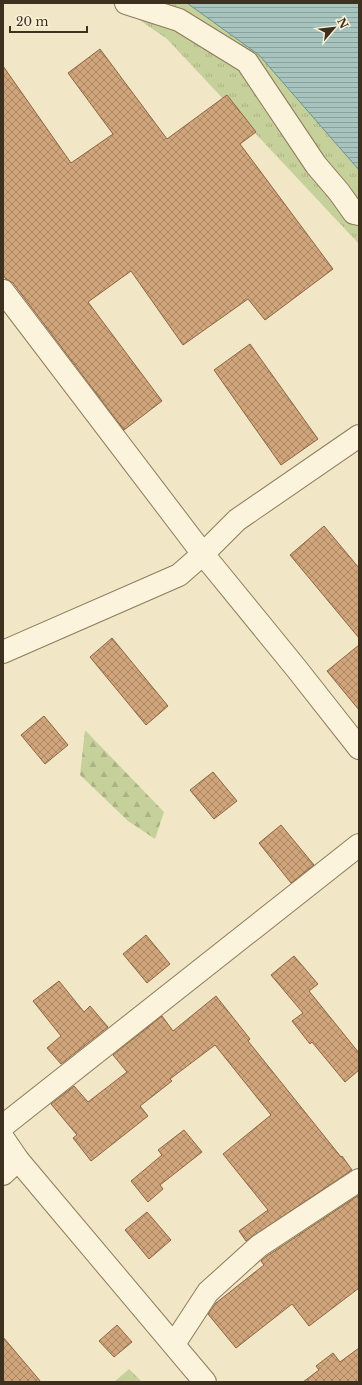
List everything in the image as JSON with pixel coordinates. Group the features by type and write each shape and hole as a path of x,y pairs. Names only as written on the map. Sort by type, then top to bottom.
{"street":[{"path":"126,3 179,20 248,62 316,165 339,192 354,213 359,214"},
{"path":"3,291 203,554 359,748"},
{"path":"3,652 179,575 203,554 237,520 359,436"},
{"path":"3,1126 359,845"},
{"path":"3,1138 11,1167 174,1344 205,1382"},
{"path":"174,1344 208,1292 259,1246 359,1180"}],"green space":[{"path":"115,3 218,3 359,166 359,244 167,39"},
{"path":"85,730 164,812 155,839 128,821 80,775"},
{"path":"129,1369 142,1382 114,1382"}],"water":[{"path":"187,3 359,3 359,170 259,55"}],"building":[{"path":"100,49 167,139 227,95 256,132 240,144 333,269 265,320 248,299 183,345 131,271 88,302 162,401 124,430 13,283 6,279 3,275 3,66 71,163 113,134 68,73"},
{"path":"250,344 318,439 281,465 214,370"},
{"path":"324,526 359,568 359,638 290,555"},
{"path":"112,638 168,706 146,725 90,657"},
{"path":"359,645 359,710 327,671"},
{"path":"44,716 68,745 45,764 21,735"},
{"path":"213,772 237,801 214,819 190,790"},
{"path":"281,825 314,865 291,883 259,843"},
{"path":"146,935 170,964 147,983 123,954"},
{"path":"294,956 318,984 309,991 359,1053 359,1070 345,1082 312,1042 310,1044 292,1021 303,1013 271,975"},
{"path":"59,981 84,1012 90,1006 108,1027 61,1064 47,1048 61,1036 33,1001"},
{"path":"216,996 250,1039 248,1041 352,1170 246,1241 239,1231 268,1210 223,1154 271,1115 215,1045 170,1079 172,1081 140,1106 148,1116 91,1161 73,1138 77,1135 51,1104 74,1086 88,1102 127,1072 113,1055 162,1016 173,1031"},
{"path":"184,1130 202,1152 160,1185 163,1189 148,1202 131,1181 162,1155 158,1150"},
{"path":"359,1195 359,1288 309,1326 292,1304 236,1348 208,1314 216,1303 264,1265 261,1261 267,1256"},
{"path":"147,1212 171,1240 149,1259 125,1230"},
{"path":"117,1325 132,1342 114,1357 99,1341"},
{"path":"3,1337 41,1382 3,1382"},
{"path":"359,1348 359,1382 303,1382 319,1370 316,1366 333,1353 340,1362"}]}
